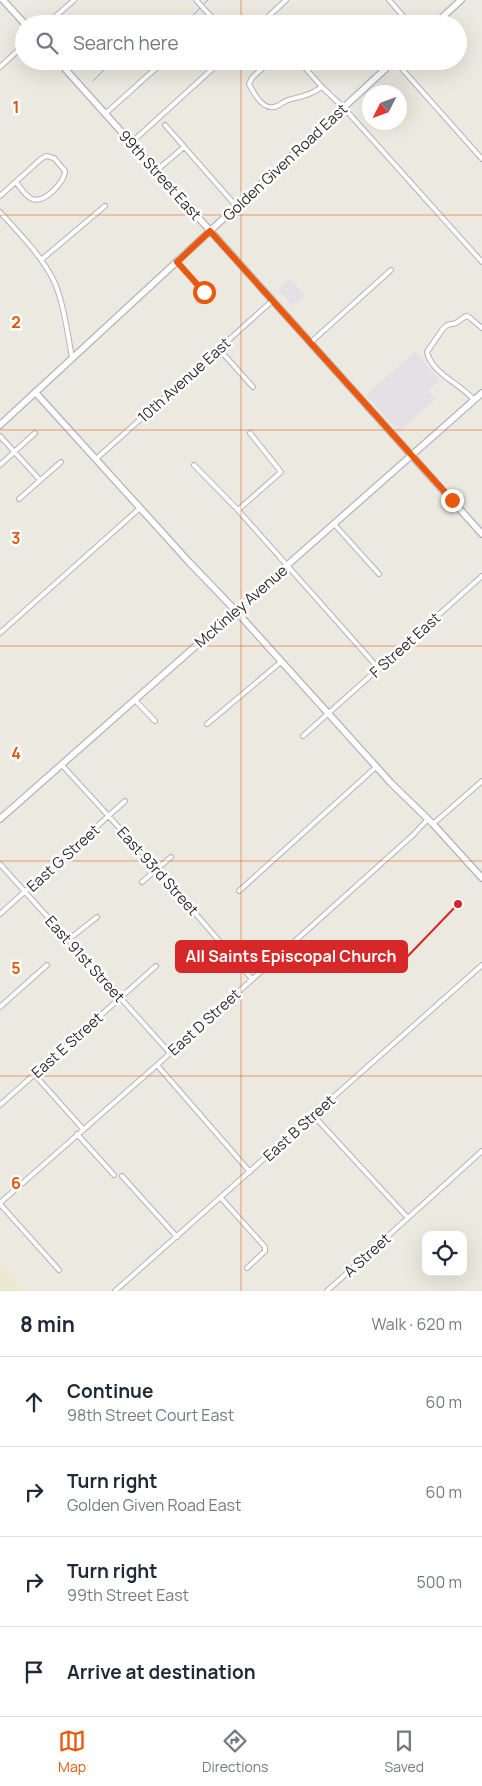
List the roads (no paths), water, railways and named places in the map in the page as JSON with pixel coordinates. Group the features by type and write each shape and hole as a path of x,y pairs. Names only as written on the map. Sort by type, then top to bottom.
{"street":[{"path":"3,0 17,15"},
{"path":"58,15 74,0"},
{"path":"196,0 210,15"},
{"path":"270,15 286,0"},
{"path":"389,0 402,15"},
{"path":"445,15 461,0"},
{"path":"0,67 15,53"},
{"name":"99th Street East","path":"66,70 482,534"},
{"path":"105,114 154,70"},
{"path":"131,143 211,70"},
{"path":"260,70 249,84 260,101 271,108 287,100 305,97 322,87"},
{"path":"306,70 344,108 482,262"},
{"name":"Golden Given Road East","path":"0,425 385,70"},
{"path":"403,70 482,159"},
{"path":"165,125 236,207"},
{"path":"156,171 184,147"},
{"path":"0,196 41,159 49,156 54,158 65,171 62,182 44,197 34,199 25,194 16,182"},
{"path":"41,260 105,206"},
{"path":"0,212 41,260 54,280 72,358"},
{"path":"177,262 204,292"},
{"path":"310,343 391,270"},
{"name":"10th Avenue East","path":"96,459 272,301"},
{"path":"474,400 462,388 441,373 430,361 427,352 447,325 456,323 468,316 482,328"},
{"path":"219,349 253,387"},
{"path":"35,392 235,610 376,768 433,824 482,878"},
{"name":"McKinley Avenue","path":"0,819 482,393"},
{"path":"0,464 35,433"},
{"path":"238,510 281,472 250,433"},
{"path":"0,436 40,480"},
{"path":"19,500 61,462"},
{"path":"194,465 238,510 379,669"},
{"path":"0,633 140,508"},
{"path":"334,524 378,574"},
{"name":"F Street East","path":"303,736 482,576"},
{"path":"206,724 282,662"},
{"path":"135,700 155,721"},
{"name":"East 93rd Street","path":"61,764 157,869 252,979"},
{"path":"239,891 376,768"},
{"path":"433,824 482,782"},
{"name":"East G Street","path":"0,914 125,801"},
{"name":"East D Street","path":"0,1203 157,1065 428,819"},
{"path":"142,882 171,857"},
{"name":"East 91st Street","path":"0,864 170,1053"},
{"path":"477,872 482,867"},
{"path":"68,940 97,917"},
{"name":"East B Street","path":"115,1291 482,965"},
{"path":"0,1007 47,966"},
{"name":"East E Street","path":"0,1105 156,966"},
{"path":"157,1065 250,1172"},
{"path":"34,1074 84,1129"},
{"path":"313,1115 408,1218"},
{"path":"78,1134 114,1175"},
{"name":"A Street","path":"327,1291 482,1151"},
{"path":"122,1176 177,1237"},
{"path":"221,1198 265,1247 265,1250 247,1268"},
{"path":"0,1203 59,1270"}],"waterway":[{"path":"203,5 208,0"},
{"path":"193,15 200,8"},
{"path":"93,81 104,70"}],"place":[{"name":"All Saints Episcopal Church","path":"458,904"}]}
